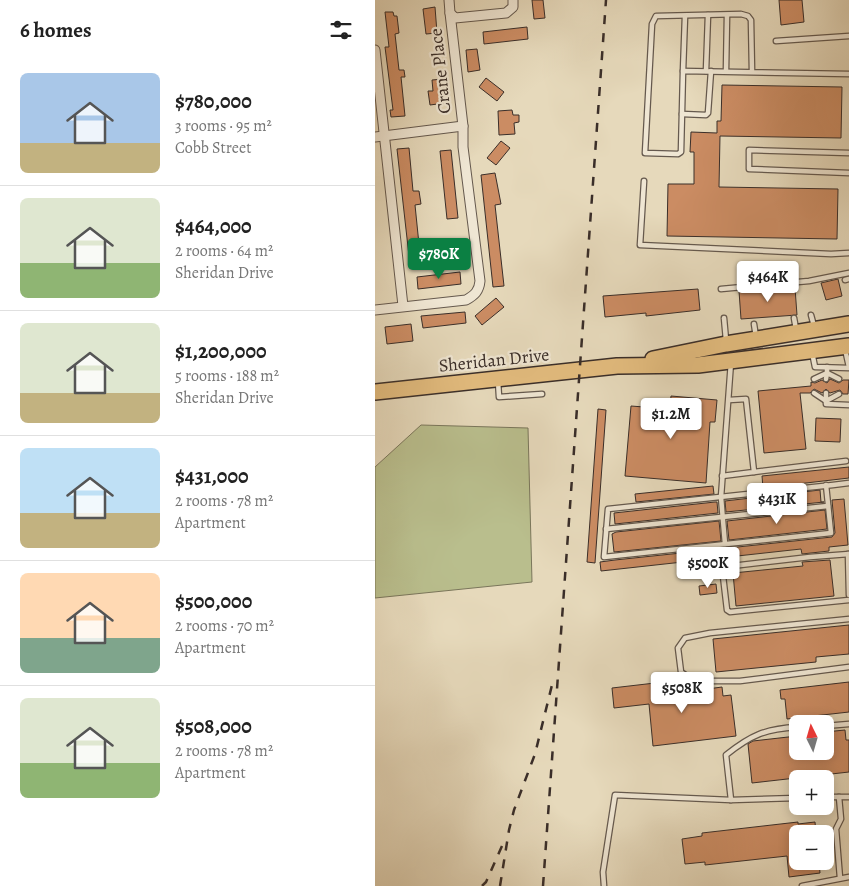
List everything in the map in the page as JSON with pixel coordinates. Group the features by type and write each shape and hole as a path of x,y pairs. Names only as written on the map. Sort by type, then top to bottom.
{"main road":[{"name":"Sheridan Drive","path":"375,392 617,366 756,339 795,325 813,322 849,324"},
{"name":"Sheridan Drive","path":"617,366 698,365 847,347"}],"street":[{"name":"Crane Place","path":"403,306 466,300 472,297 479,288 480,281 463,147 463,126 449,0"},
{"name":"Crane Place","path":"450,13 455,18 506,13 513,7 513,0"},
{"path":"375,50 403,306 375,310"},
{"path":"375,137 463,126"}],"lane":[{"path":"685,16 681,152 678,154 645,153 653,19 656,16 741,14 748,16 751,20 752,72"},
{"path":"682,114 706,115 708,113 708,15"},
{"path":"726,72 727,15"},
{"path":"775,41 849,36"},
{"path":"683,71 849,74"},
{"path":"849,154 749,150 749,169 849,173"},
{"path":"644,181 640,245 831,254 849,253"},
{"path":"721,289 809,282 849,273"},
{"path":"724,318 726,344"},
{"path":"754,324 756,339"},
{"path":"812,351 815,367 827,370 849,367 847,347"},
{"path":"725,544 721,496 731,361"},
{"path":"814,379 827,370"},
{"path":"826,379 827,370"},
{"path":"827,370 839,380"},
{"path":"498,379 499,397 542,394"},
{"path":"813,393 826,401 826,404 849,405"},
{"path":"826,393 826,401"},
{"path":"826,401 839,394"},
{"path":"729,400 747,399 754,472"},
{"path":"722,476 847,461"},
{"path":"826,485 831,533 605,557 608,509 721,496 826,485 849,483"},
{"path":"607,529 828,506"},
{"path":"849,595 848,554 732,566 725,570 723,576 727,610 730,612 849,600"},
{"path":"849,619 710,633 685,638 678,648 681,672 694,681 741,681 849,667"},
{"path":"834,725 849,724"},
{"path":"731,800 726,755 745,739 777,728 789,727"},
{"path":"603,886 603,872 615,795 731,800 789,798"},
{"path":"834,797 849,796"},
{"path":"839,797 841,819 836,829 840,878"},
{"path":"801,886 849,876"}],"green space":[{"path":"421,425 528,428 532,582 375,598 375,467"}],"building":[{"path":"532,0 543,0 545,18 534,19"},
{"path":"779,0 802,0 804,22 781,25"},
{"path":"435,7 437,33 426,34 423,9"},
{"path":"385,12 393,12 394,16 397,16 399,33 395,34 399,70 404,70 405,77 401,77 405,116 391,117 390,110 393,110 385,47 389,47"},
{"path":"527,27 528,39 484,44 483,32"},
{"path":"477,49 480,70 468,72 466,50"},
{"path":"486,78 504,92 497,101 479,87"},
{"path":"443,79 445,103 430,105 428,91 433,91 432,80"},
{"path":"722,85 842,87 841,138 720,136 719,187 838,189 837,239 667,236 668,184 694,184 694,152 690,152 691,132 717,133 717,121 721,121"},
{"path":"512,110 513,115 519,115 519,122 514,123 515,134 499,135 498,111"},
{"path":"501,141 510,148 496,165 487,158"},
{"path":"409,148 413,191 419,191 421,204 415,205 421,264 410,265 397,149"},
{"path":"451,150 458,218 447,219 440,151"},
{"path":"495,173 501,204 495,205 504,286 493,287 481,175"},
{"path":"460,272 461,284 418,289 417,277"},
{"path":"838,279 842,296 826,300 821,283"},
{"path":"795,288 797,315 741,319 739,291"},
{"path":"698,289 700,310 646,316 646,313 605,317 603,296"},
{"path":"496,298 504,307 482,325 475,316"},
{"path":"465,312 466,323 423,328 421,316"},
{"path":"411,324 413,341 387,344 385,327"},
{"path":"830,379 839,383 843,380 849,380 848,394 843,394 840,390 830,393 826,389 822,393 814,389 810,393 800,393 806,449 764,453 758,391 811,386 811,382 815,383 822,380 827,383"},
{"path":"671,396 717,400 715,422 710,422 706,483 625,476 631,406 670,409"},
{"path":"598,409 606,410 595,563 587,562"},
{"path":"816,418 841,419 840,442 815,441"},
{"path":"849,467 849,478 763,488 762,476"},
{"path":"713,486 714,494 636,502 635,494"},
{"path":"820,490 821,502 824,502 726,512 725,501"},
{"path":"844,499 848,545 829,547 829,551 802,554 801,549 601,571 600,562 832,537 835,533 832,500"},
{"path":"717,502 718,513 615,524 614,513"},
{"path":"825,510 827,529 729,540 727,521"},
{"path":"719,521 721,541 614,552 612,534 616,532"},
{"path":"830,560 834,596 736,606 733,573 803,566 802,562"},
{"path":"716,584 717,593 700,595 699,586"},
{"path":"849,625 849,654 816,657 816,662 716,672 713,639"},
{"path":"849,682 849,712 822,715 789,715 789,719 787,719 785,699 781,699 780,690"},
{"path":"655,683 657,703 672,701 671,694 680,693 681,700 700,698 700,690 722,687 723,696 731,695 736,736 653,746 649,704 614,708 612,688"},
{"path":"845,730 846,740 849,740 849,772 834,774 834,770 789,770 789,779 752,783 748,744 753,741 789,737 789,760 834,760 834,731"},
{"path":"798,822 798,824 815,822 815,825 789,825 789,870 820,870 820,873 789,877 787,856 705,865 705,862 685,864 682,839 702,836 702,833"}],"railway":[{"path":"543,886 606,0"},
{"path":"500,886 514,810 535,754 552,685"},
{"path":"482,886 486,882 502,846"}]}
